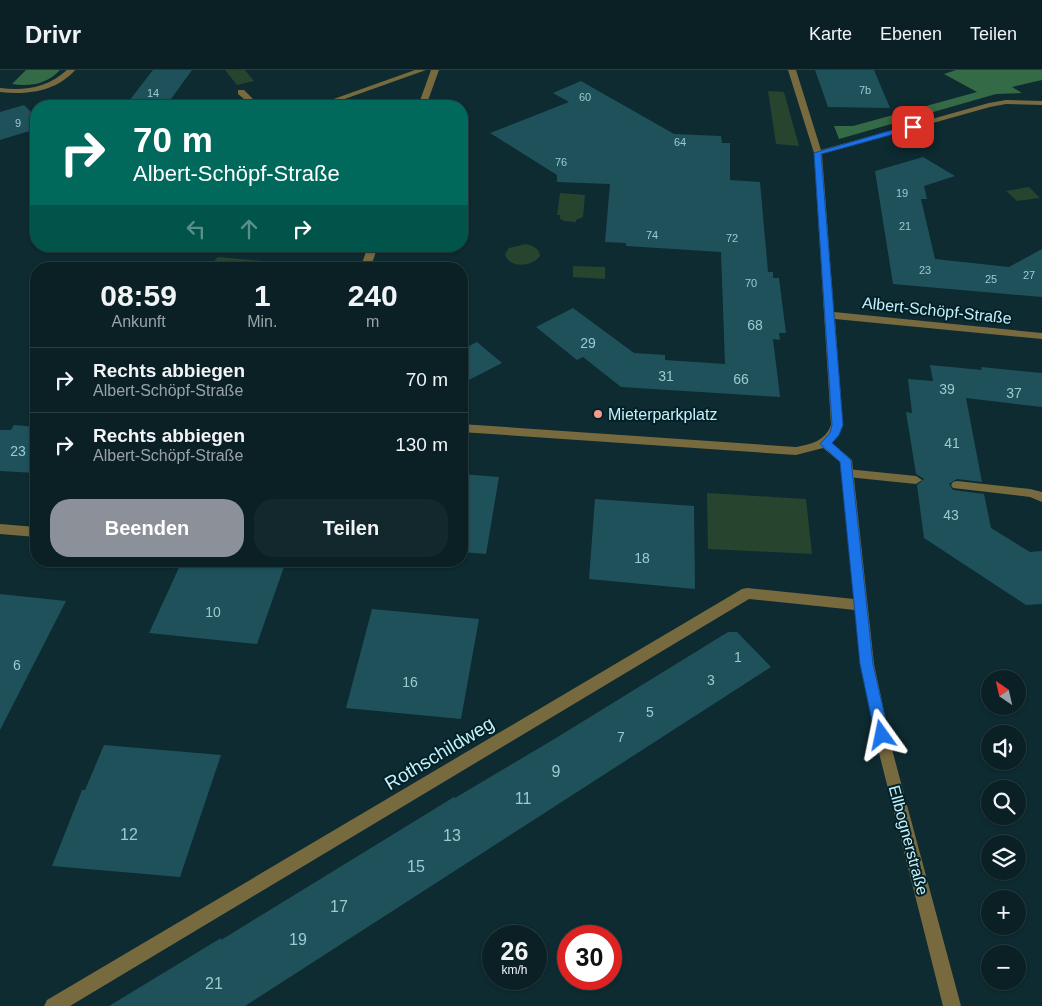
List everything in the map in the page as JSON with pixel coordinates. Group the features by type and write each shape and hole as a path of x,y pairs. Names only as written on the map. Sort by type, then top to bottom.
{"street":[{"path":"0,90 18,92 42,88 61,80 71,70"},
{"path":"335,100 422,70"},
{"path":"424,100 435,70"},
{"path":"468,429 796,452 825,444 834,435 837,425 818,153 792,70"},
{"path":"241,92 250,100"},
{"path":"818,153 989,105 1006,102 1042,103"},
{"name":"Albert-Schöpf-Straße","path":"829,315 1042,336"},
{"name":"Ellbognerstraße","path":"825,444 846,460 867,664 886,752 952,1006"},
{"path":"847,473 916,480"},
{"path":"957,485 1030,493 1042,497"},
{"path":"0,529 30,532"},
{"name":"Rothschildweg","path":"54,1006 747,593 860,605"}],"green space":[{"path":"26,70 60,70 50,79 32,85 12,84"},
{"path":"225,70 245,70 254,81 237,85"},
{"path":"956,70 1042,70 1042,80 1012,87 1022,93 996,94 839,139 834,126 853,126 977,92 944,74"},
{"path":"768,91 784,92 799,146 776,144"},
{"path":"1029,187 1040,198 1017,201 1006,191"},
{"path":"560,193 585,195 583,217 576,220 576,222 560,219 560,215 557,215"},
{"path":"526,244 537,249 540,256 536,260 521,265 507,259 505,254 509,248"},
{"path":"218,257 263,262 215,262"},
{"path":"573,266 605,267 605,279 573,277"},
{"path":"707,493 806,499 812,554 708,549"}],"building":[{"path":"153,70 192,70 170,100 130,100"},
{"path":"815,70 874,70 890,108 828,107"},
{"path":"581,81 674,134 721,136 722,143 730,143 730,180 760,182 768,272 773,272 773,278 779,278 786,333 779,333 780,340 773,339 780,397 621,387 583,357 577,360 536,327 573,308 634,353 665,355 665,360 725,364 721,252 626,246 626,243 605,242 610,184 557,182 557,175 490,133 569,102 553,93"},
{"path":"24,105 30,111 30,131 0,140 0,112"},
{"path":"923,157 955,176 924,186 927,199 921,199 935,259 1009,267 1042,249 1042,297 893,284 875,171"},
{"path":"477,342 502,363 468,380 468,346"},
{"path":"930,365 982,370 981,367 1042,373 1042,407 966,398 982,482 957,479 949,484 953,490 984,494 991,528 1030,552 1042,551 1042,604 1026,605 924,538 917,485 924,479 916,474 906,412 912,413 908,379 933,381"},
{"path":"14,425 30,426 30,473 0,471 0,430 11,430"},
{"path":"468,475 499,477 486,554 468,553"},
{"path":"595,499 694,506 695,589 589,579"},
{"path":"179,567 284,567 257,644 149,633"},
{"path":"0,594 66,601 0,730"},
{"path":"372,609 479,619 461,719 346,708"},
{"path":"728,632 737,632 771,667 245,1006 109,1006 221,938 221,940 454,797 556,738"},
{"path":"104,745 221,755 180,877 52,866 82,790 85,790"}],"place":[{"name":"Mieterparkplatz","path":"598,414"}],"route":[{"path":"882,735 867,664 846,460 825,444 834,435 837,425 818,153 913,127"}]}
